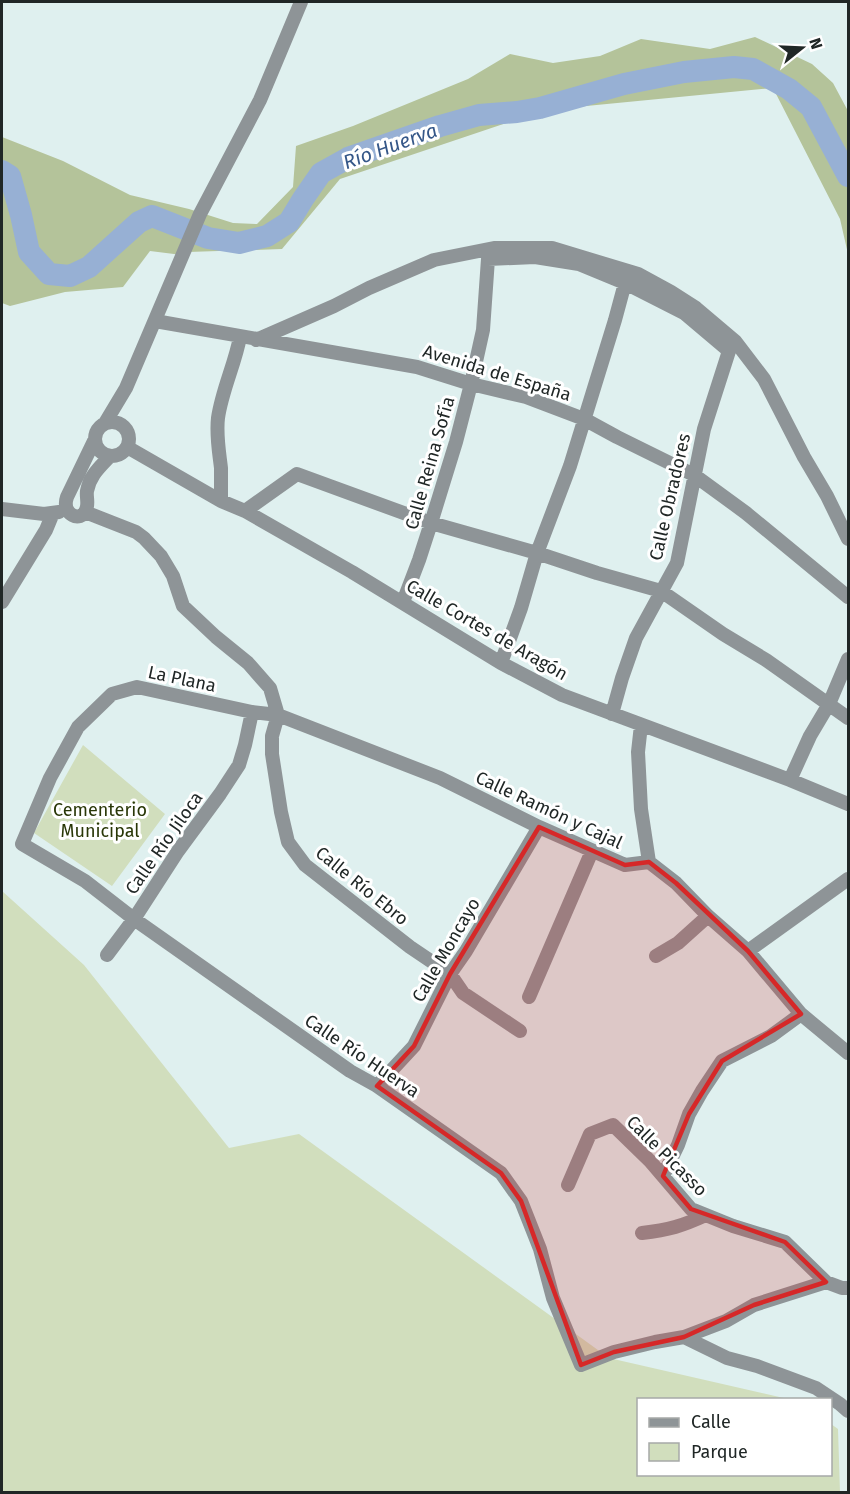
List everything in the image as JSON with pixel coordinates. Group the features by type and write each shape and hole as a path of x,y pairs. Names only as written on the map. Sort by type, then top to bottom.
{"street":[{"path":"105,423 126,388 200,214 260,100 301,2"},
{"path":"256,340 434,260 494,248 552,248 638,274 696,308 735,341 764,379 849,538"},
{"name":"Calle Reina Sofía","path":"403,602 431,523 471,384 483,330 488,259 535,257 579,264 625,283"},
{"path":"501,663 521,608 537,553 570,466 625,283"},
{"name":"Calle Obradores","path":"612,714 636,638 677,563 704,429 729,351 684,313 625,283"},
{"name":"Avenida de España","path":"155,321 417,368 526,397 584,419 694,475 746,513 849,597"},
{"path":"221,501 219,415 223,393 238,350 240,337"},
{"path":"124,427 126,388"},
{"path":"2,602 46,530 65,504 98,428 112,421 124,427 129,436 127,447 120,454 110,456 98,450 94,441"},
{"name":"Calle Cortes de Aragón","path":"127,447 221,501 245,511 403,602 501,663 562,695 849,804"},
{"path":"2,509 44,514 60,511 79,516 87,508 87,494 92,476 110,456"},
{"path":"245,511 297,474 431,523 661,591 849,718"},
{"path":"85,512 136,532 144,538 161,556 173,576 183,606 248,663 270,688 278,715"},
{"path":"790,780 849,659"},
{"name":"La Plana","path":"22,844 50,778 78,727 112,694 137,687 252,712 278,715"},
{"name":"Calle Río Jiloca","path":"107,955 238,765 252,712"},
{"name":"Calle Ramón y Cajal","path":"278,715 440,778 539,827 626,865 649,862"},
{"name":"Calle Río Ebro","path":"278,715 272,736 272,753 281,812 288,842 305,865 410,947 450,974 463,993 520,1031"},
{"path":"641,725 638,752 649,862 676,883 708,916 748,951 801,1014 849,1053"},
{"name":"Calle Moncayo","path":"377,1086 414,1046 450,974 539,827"},
{"name":"Calle Río Huerva","path":"22,844 85,881 134,919 350,1071 377,1086 501,1173 521,1201 540,1249 553,1298 581,1365 614,1352 684,1337"},
{"path":"530,997 592,851"},
{"path":"748,951 849,879"},
{"path":"656,956 678,943 708,916"},
{"path":"663,1176 678,1145 689,1114 722,1061 771,1036 801,1014"},
{"name":"Calle Picasso","path":"568,1185 590,1134 613,1125 650,1161 691,1209 733,1226 785,1242 826,1282"},
{"path":"642,1233 665,1231 706,1215"},
{"path":"684,1337 726,1321 754,1305 826,1282 849,1288"},
{"path":"684,1337 727,1358 757,1366 816,1388 831,1398"},
{"path":"832,1399 849,1411"}],"highlighted area":[{"path":"539,827 625,865 649,862 676,883 748,951 801,1014 722,1061 689,1114 663,1176 691,1209 785,1242 826,1282 754,1305 684,1337 614,1352 581,1365 521,1201 501,1173 377,1086 414,1046 450,974"}],"green space":[{"path":"755,37 812,64 833,83 848,111 848,254 840,219 773,88 545,110 340,179 282,249 188,252 182,255 150,251 123,287 65,292 10,306 2,303 2,137 63,161 130,195 189,209 233,223 257,224 293,187 296,146 353,126 468,79 510,54 553,63 600,56 641,39 710,49"},
{"name":"Cementerio Municipal","path":"83,745 165,814 112,886 34,833"},
{"path":"2,891 84,965 229,1148 299,1134 609,1358 784,1398 637,1398 637,1476 832,1476 832,1425 838,1429 840,1492 2,1492"}],"waterway":[{"name":"Río Huerva","path":"2,171 10,176 29,252 49,274 70,276 89,267 139,222 152,216 208,238 239,243 267,236 289,222 321,173 348,158 479,115 540,108 624,84 684,72 734,67 753,69 789,89 811,107 848,176"}]}
